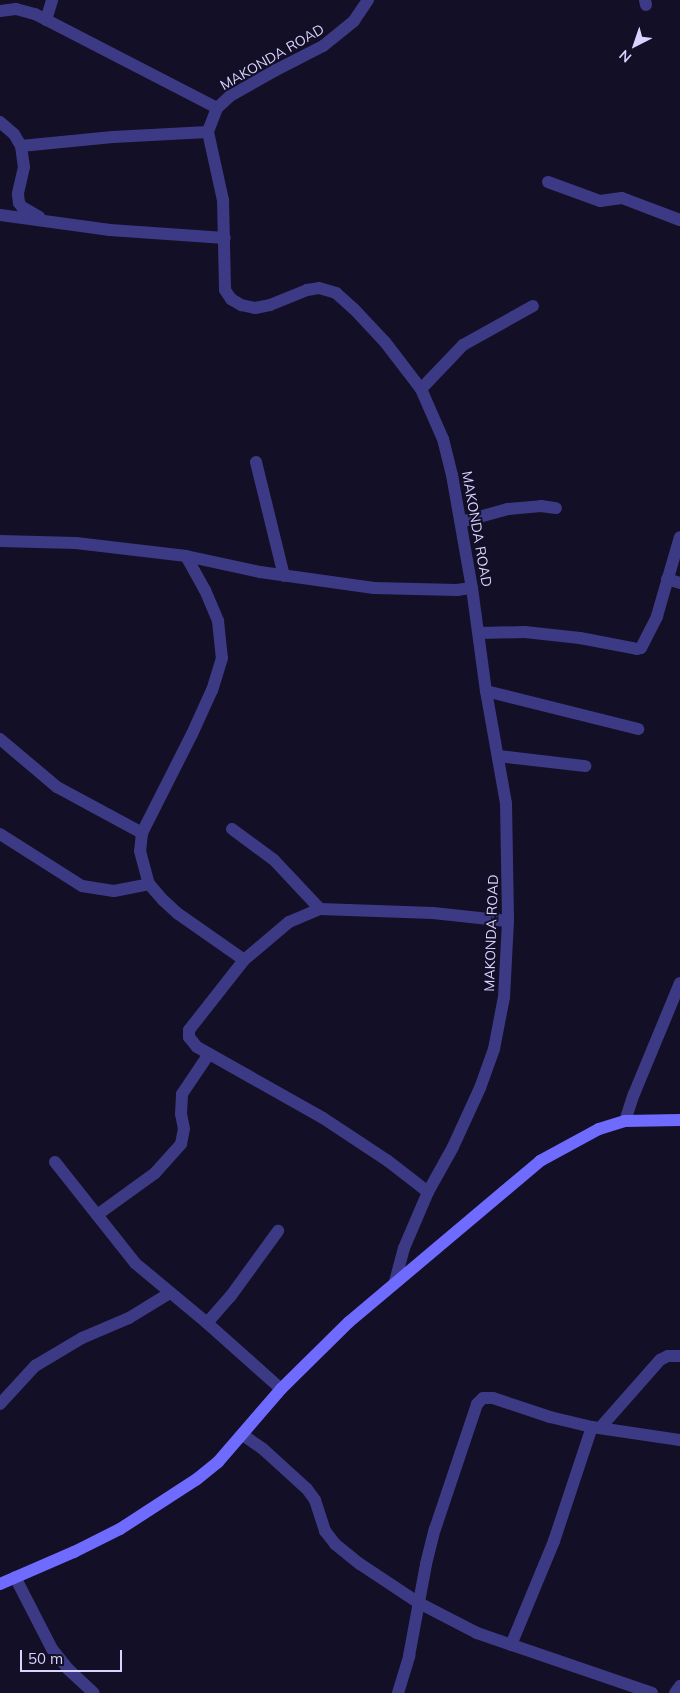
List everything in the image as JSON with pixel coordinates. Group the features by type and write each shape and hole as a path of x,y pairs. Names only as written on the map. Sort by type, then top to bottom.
{"street":[{"path":"46,20 52,0"},
{"name":"MAKONDA ROAD","path":"368,0 354,21 339,36 245,87 217,108 208,132 223,200 225,238 223,280 225,290 231,299 241,305 255,308 270,305 313,289 319,288 336,293 354,308 385,342 421,389 443,439 461,522 472,588 486,691 506,803 508,921 504,997 494,1049 480,1088 457,1138 428,1192 404,1248 395,1281"},
{"path":"0,11 16,9 46,20 217,108"},
{"path":"0,122 14,134 21,146 24,167 18,194 19,203 29,212 46,220"},
{"path":"21,146 113,137 208,132"},
{"path":"548,182 600,201 622,198 680,220"},
{"path":"0,215 110,230 225,238"},
{"path":"421,389 463,345 533,306"},
{"path":"256,462 284,576"},
{"path":"461,522 508,509 541,506 556,508"},
{"path":"479,633 525,632 571,637 637,650 641,648 650,633 680,537"},
{"path":"0,541 76,543 186,556 284,576 374,588 457,590 472,588"},
{"path":"186,556 205,590 218,621 222,658 200,718 142,833 140,851 149,884 177,913 244,960"},
{"path":"667,579 680,583"},
{"path":"486,691 638,729"},
{"path":"0,739 57,787 142,833"},
{"path":"498,756 586,766"},
{"path":"232,829 274,860 320,909"},
{"path":"0,834 82,886 114,891 149,884"},
{"path":"428,1192 364,1144 323,1118 209,1054 192,1042 189,1030 244,960 289,922 320,909 433,913 508,921"},
{"path":"625,1121 680,983"},
{"path":"97,1215 155,1173 181,1144 184,1130 181,1104 182,1094 209,1054"},
{"path":"0,1584 74,1552 127,1524 197,1479 218,1462 281,1389 350,1322 395,1281 460,1230 540,1161 599,1129 625,1121 680,1120"},
{"path":"55,1162 136,1263 208,1323 281,1389"},
{"path":"208,1323 230,1297 278,1230"},
{"path":"0,1404 36,1366 82,1338 129,1318 170,1293"},
{"path":"512,1645 554,1541 596,1428 660,1360 668,1356 680,1356"},
{"path":"398,1693 409,1656 435,1529 477,1404 483,1398 493,1398 542,1414 596,1428 680,1440"},
{"path":"243,1435 263,1449 307,1489 314,1500 326,1531 335,1544 360,1564 419,1603 477,1632 652,1693"},
{"path":"15,1577 52,1649 68,1669 94,1693"},
{"path":"675,1693 680,1686"}]}
